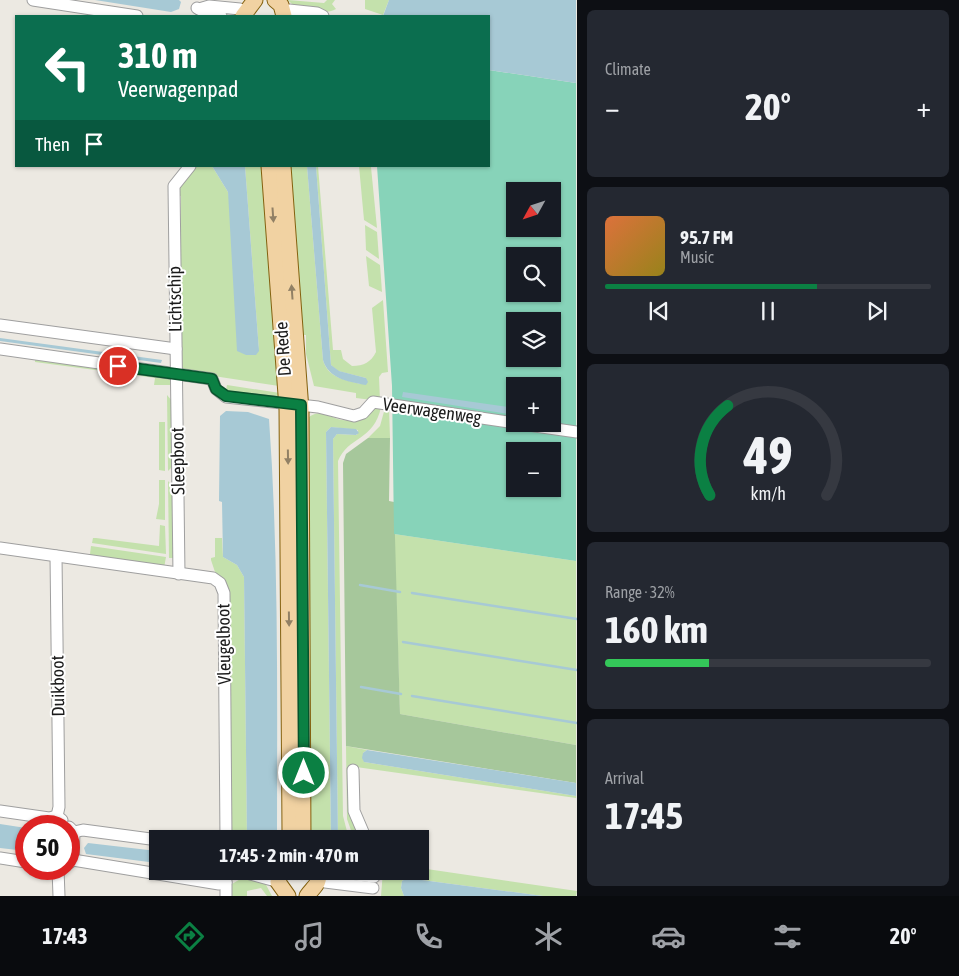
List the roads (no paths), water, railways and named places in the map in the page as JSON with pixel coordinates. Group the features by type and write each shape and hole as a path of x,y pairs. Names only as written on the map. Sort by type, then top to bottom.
{"main road":[{"path":"242,10 255,0"},
{"name":"De Rede","path":"269,167 294,407"},
{"name":"De Rede","path":"282,167 294,407 298,830"},
{"path":"277,880 288,896"},
{"path":"307,896 317,886 318,880"},
{"path":"316,896 321,880"}],"street":[{"path":"33,0 130,15"},
{"path":"195,8 209,6 242,10"},
{"path":"195,8 214,15"},
{"path":"284,9 321,15"},
{"name":"Lichtschip","path":"0,325 176,349 174,186 189,167"},
{"name":"Veerwagenweg","path":"0,349 212,379 216,389 224,396 318,412 325,411 354,416 363,413 373,402 506,422"},
{"name":"Sleepboot","path":"176,349 179,574"},
{"path":"561,430 576,432"},
{"name":"Vleugelboot","path":"0,548 213,578 220,583 224,593 226,830"},
{"name":"Duikboot","path":"56,556 59,807 57,815"},
{"path":"353,770 354,811 362,830"},
{"path":"0,811 28,815"},
{"path":"80,829 149,839"},
{"path":"0,858 15,860"},
{"path":"80,863 219,884 226,882 226,896"},
{"path":"58,880 59,896"},
{"path":"356,880 373,883"}],"water":[{"path":"95,0 179,0 181,2 179,9 171,12"},
{"path":"389,0 576,0 576,83 490,70 490,15 383,15"},
{"path":"213,167 245,167 259,351 256,355 246,355 237,351 228,192"},
{"path":"307,167 316,167 331,365 339,371 366,378 368,382 366,385 346,381 329,371 323,360"},
{"path":"0,338 162,360 161,363 0,341"},
{"path":"403,392 506,407 506,414 402,397"},
{"path":"226,411 248,412 269,419 276,576 277,830 247,830 244,577 237,565 223,557 222,502 219,501 220,416"},
{"path":"331,427 356,429 359,433 356,435 337,434 333,439 338,830 331,830 326,432"},
{"path":"367,750 576,783 576,796 364,762 362,758 363,753"},
{"path":"0,824 15,826 15,850 0,848"},
{"path":"88,843 149,850 149,862 86,854 84,848"},
{"path":"422,880 543,896 404,896 401,888 402,881"}],"waterway":[{"path":"360,585 400,592"},
{"path":"412,593 577,619"},
{"path":"403,642 577,670"},
{"path":"361,687 401,694"},
{"path":"412,696 577,723"}]}
